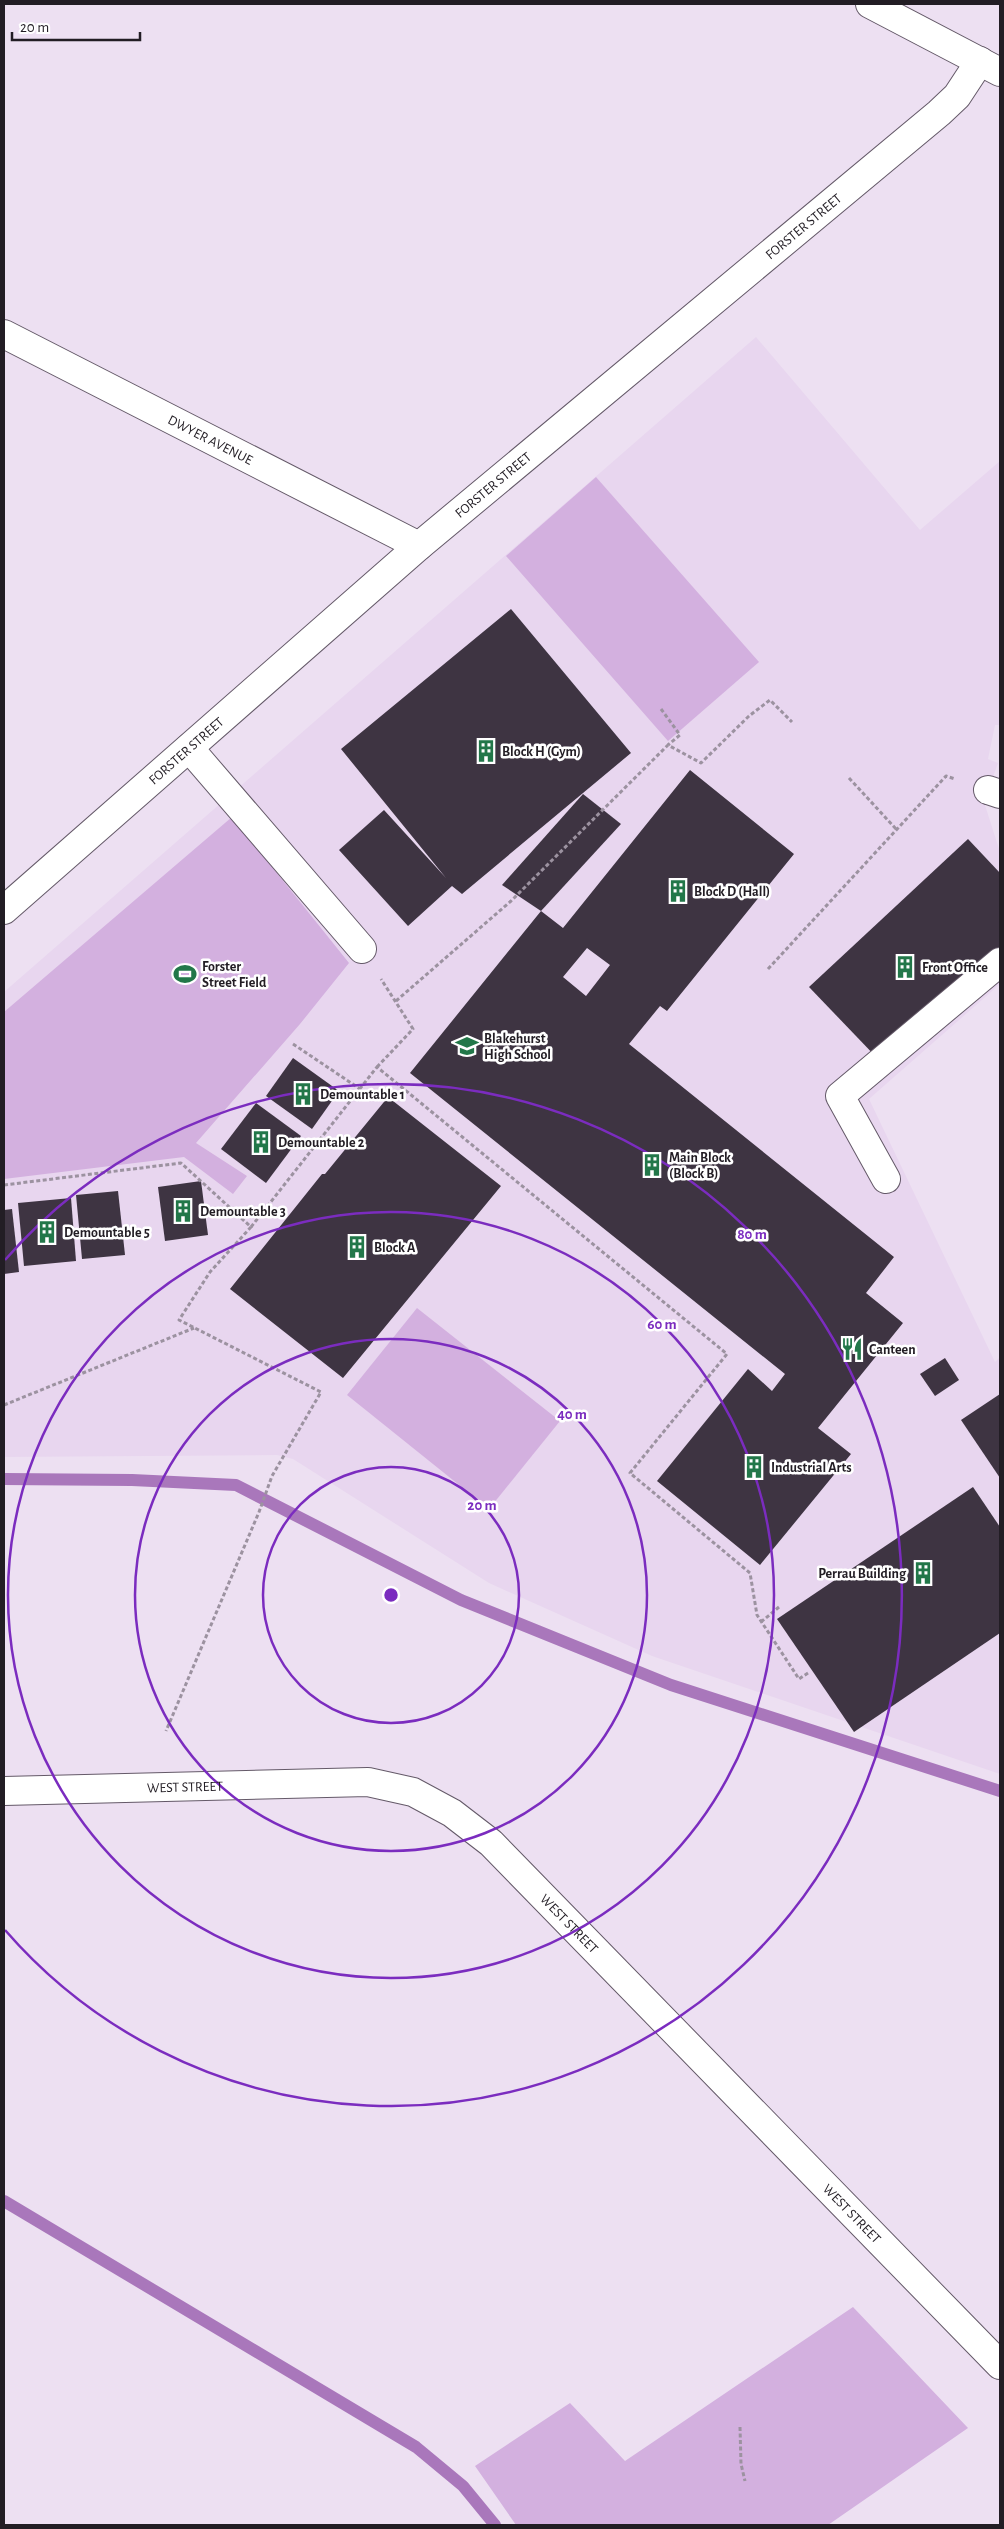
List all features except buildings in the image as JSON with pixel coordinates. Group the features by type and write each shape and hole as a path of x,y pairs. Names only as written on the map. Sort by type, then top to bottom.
{"street":[{"path":"870,4 990,66"},
{"name":"FORSTER STREET","path":"4,910 419,546 939,113 990,66"},
{"name":"DWYER AVENUE","path":"4,334 419,546"},
{"path":"190,748 362,949"},
{"path":"886,1179 840,1096 1000,962"},
{"name":"WEST STREET","path":"4,1791 368,1782 413,1792 452,1813 491,1843 1000,2365"}],"path":[{"path":"668,745 701,762 749,716 770,700 792,722"},
{"path":"396,1001 511,902 680,735 661,709"},
{"path":"768,969 946,776 994,792"},
{"path":"849,778 897,830"},
{"path":"166,1731 259,1512 272,1476 321,1392 179,1320 210,1272 251,1227 377,1067 413,1029 362,949"},
{"path":"293,1044 360,1089"},
{"path":"377,1067 727,1354 630,1473 750,1573 757,1615 761,1622 799,1679 808,1673"},
{"path":"4,1185 181,1163 251,1227"},
{"path":"4,1405 194,1328"},
{"path":"761,1622 779,1607"},
{"path":"740,2427 741,2464 744,2481"}],"shaded area":[{"name":"Blakehurst High School","path":"756,337 920,530 1000,461 1000,725 995,725 988,759 998,763 984,802 1000,852 1000,984 869,1099 995,1362 1000,1357 1000,1774 652,1656 489,1583 293,1459 277,1455 4,1457 4,992"},
{"path":"596,477 759,662 668,741 506,556"},
{"path":"232,817 349,963 300,1024 196,1143 247,1176 233,1194 184,1157 4,1179 4,1012"},
{"path":"417,1308 560,1421 489,1509 347,1395"},
{"path":"853,2307 968,2428 828,2525 516,2525 475,2466 570,2403 625,2461"}],"waterway":[{"path":"4,1479 132,1480 236,1485 461,1600 671,1685 1000,1791"},
{"path":"4,2201 416,2447 463,2486 495,2525"}],"place":[{"name":"Block H (Gym)","path":"486,751"},
{"name":"Block D (Hall)","path":"678,891"},
{"name":"Front Office","path":"905,967"},
{"name":"Forster Street Field","path":"185,974"},
{"name":"Blakehurst High School","path":"467,1046"},
{"name":"Demountable 1","path":"303,1094"},
{"name":"Demountable 2","path":"261,1142"},
{"name":"Main Block (Block B)","path":"652,1165"},
{"name":"Demountable 3","path":"183,1211"},
{"name":"Demountable 5","path":"47,1232"},
{"name":"Block A","path":"357,1247"},
{"name":"Canteen","path":"852,1349"},
{"name":"Industrial Arts","path":"754,1467"},
{"name":"Perrau Building","path":"923,1573"}]}
